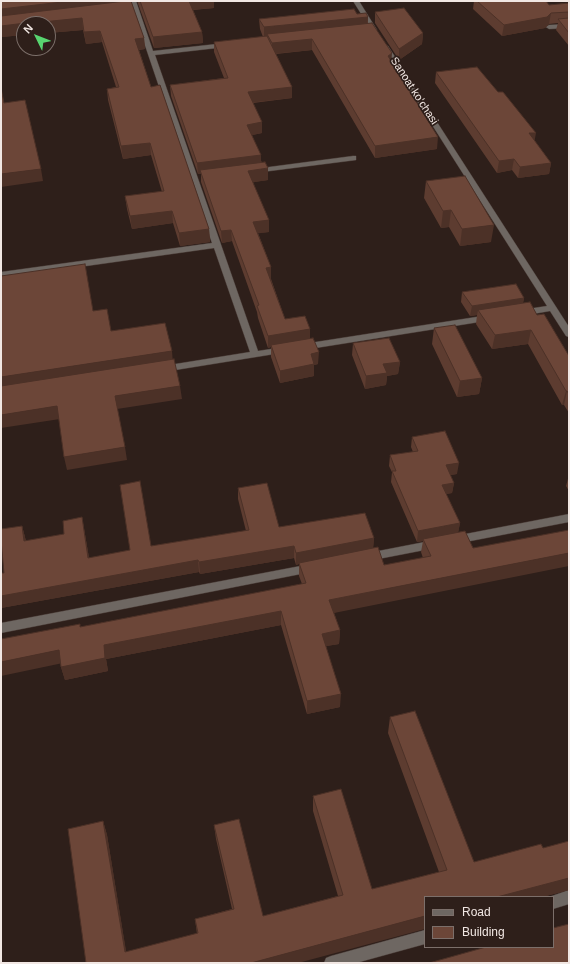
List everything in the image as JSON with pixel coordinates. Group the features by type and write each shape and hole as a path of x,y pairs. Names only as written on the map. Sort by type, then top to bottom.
{"street":[{"name":"Sanoat koʻchasi","path":"356,1 371,30 569,334"},
{"path":"128,9 135,4 151,53 199,179 217,245 255,355"},
{"path":"549,28 569,26"},
{"path":"151,53 236,44"},
{"path":"250,172 353,158"},
{"path":"1,275 217,245"},
{"path":"513,314 552,308"},
{"path":"155,371 497,316"},
{"path":"359,559 569,518"},
{"path":"1,628 320,566"},
{"path":"554,902 569,898"},
{"path":"331,963 424,937"}],"building":[{"path":"1,1 71,1 1,9"},
{"path":"131,1 144,38 135,39 151,87 160,85 209,229 179,233 172,211 130,216 125,196 164,191 150,143 121,146 107,89 119,87 100,31 84,32 82,18 56,21 56,16 16,16 16,24 1,26 1,16"},
{"path":"140,1 189,1 202,32 153,37"},
{"path":"477,1 546,1 549,5 569,3 569,12 551,13 547,17 504,25"},
{"path":"404,8 423,33 399,49 375,12"},
{"path":"354,9 357,14 366,13 368,17 264,27 259,19"},
{"path":"569,18 569,33 558,19"},
{"path":"372,23 392,53 388,56 438,137 375,146 312,39 272,43 267,34"},
{"path":"267,36 292,87 248,92 262,122 247,125 261,155 197,163 170,85 228,78 214,42"},
{"path":"477,67 498,92 503,92 536,133 529,133 551,163 520,167 514,159 499,161 436,72"},
{"path":"1,88 4,103 25,100 41,169 1,174"},
{"path":"265,162 268,168 248,171 269,220 253,222 271,267 266,268 285,319 305,316 310,329 268,336 257,306 259,305 231,230 221,231 200,170"},
{"path":"465,176 494,225 462,229 451,210 443,211 426,181"},
{"path":"85,264 93,311 107,309 111,331 165,323 172,351 1,377 1,276"},
{"path":"516,284 524,298 472,306 462,292"},
{"path":"530,302 537,315 544,314 569,356 569,394 531,330 495,335 478,310"},
{"path":"455,325 482,378 460,381 434,328"},
{"path":"313,338 319,352 311,354 314,364 280,371 271,345"},
{"path":"389,338 400,362 383,364 387,373 366,376 353,343"},
{"path":"174,359 180,386 115,396 125,447 64,457 57,406 1,415 1,386"},
{"path":"445,431 459,463 446,465 454,483 442,485 460,523 418,531 392,471 396,471 390,455 418,451 412,437"},
{"path":"140,481 151,546 249,530 238,488 267,483 279,527 365,513 374,538 296,553 294,546 199,562 198,560 1,596 1,573 4,573 1,529 22,526 24,541 64,534 63,521 82,517 88,558 130,550 120,485"},
{"path":"569,530 569,553 329,600 340,630 322,634 341,694 307,701 281,611 104,645 105,658 61,667 59,650 1,662 1,639 80,624 80,627 306,583 299,563 378,547 384,565 431,556 423,539 465,531 473,548"},
{"path":"415,711 474,862 541,844 543,848 569,841 569,878 501,896 424,896 424,916 251,963 86,963 68,829 103,821 125,952 198,933 195,919 234,909 214,825 239,819 263,916 343,895 313,796 341,789 372,889 447,870 390,717"},
{"path":"569,924 569,963 429,963 482,948 554,948 554,928"}]}
